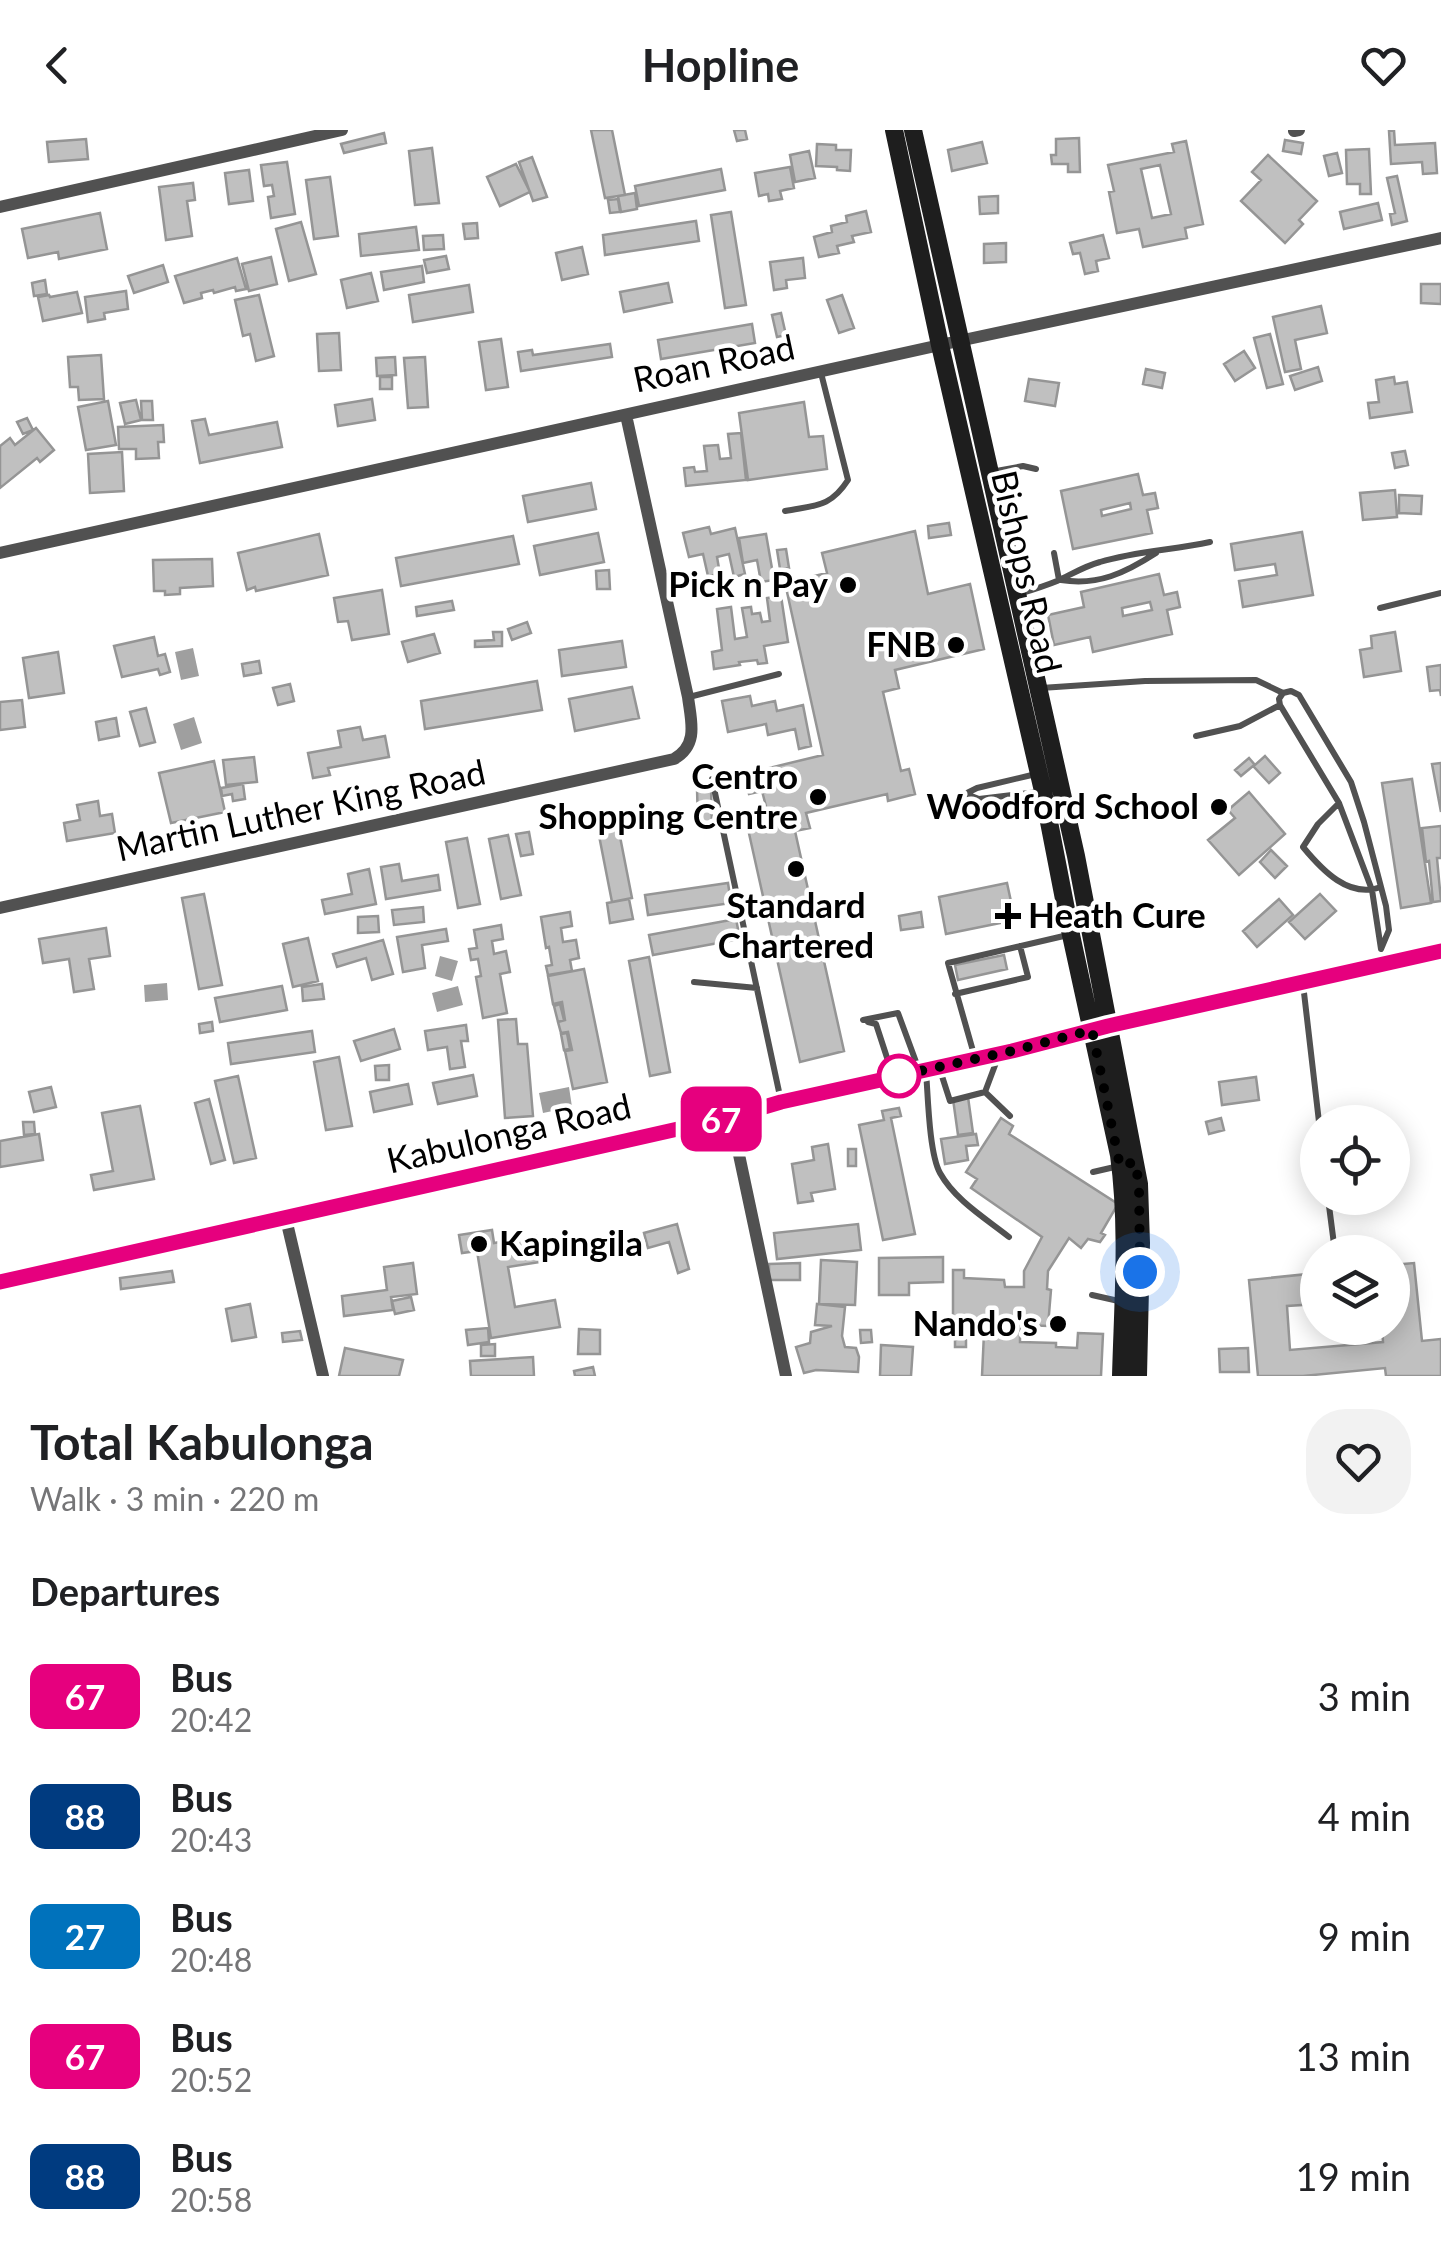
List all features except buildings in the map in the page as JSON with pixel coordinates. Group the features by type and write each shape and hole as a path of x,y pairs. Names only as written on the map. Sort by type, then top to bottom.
{"main road":[{"name":"Bishops Road","path":"894,130 940,345 1091,930 1100,1028"},
{"name":"Bishops Road","path":"914,130 1040,688 1071,935 1100,1028"},
{"name":"Kabulonga Road","path":"0,1282 999,1054 1303,982 1382,956 1441,950"},
{"path":"1100,1028 1128,1164 1125,1244 1138,1376"},
{"path":"1121,1376 1131,1301"}],"street":[{"path":"0,207 342,130"},
{"name":"Roan Road","path":"0,554 1441,238"},
{"name":"Martin Luther King Road","path":"0,908 684,754 693,734 688,697 626,414"},
{"path":"731,1117 786,1376"},
{"path":"286,1219 323,1376"}],"lane":[{"path":"785,511 824,504 838,495 848,480 820,372"},
{"path":"989,472 1022,466 1036,470"},
{"path":"1017,595 1099,562 1210,542"},
{"path":"1060,580 1081,583 1108,579 1159,551"},
{"path":"1054,553 1060,580"},
{"path":"1380,608 1441,593"},
{"path":"688,697 780,674"},
{"path":"1040,688 1144,681 1256,680 1283,693 1299,694 1351,782 1364,822 1389,930 1382,956"},
{"path":"1283,693 1280,705 1339,803 1372,890 1382,956"},
{"path":"1196,736 1240,726 1280,705"},
{"path":"712,779 781,1102"},
{"path":"1050,780 978,799 966,794 977,788 1050,780"},
{"path":"1339,803 1303,847 1320,868 1355,890 1381,887"},
{"path":"976,1059 948,964 1091,930"},
{"path":"955,994 1028,977 1020,946"},
{"path":"694,982 757,988"},
{"path":"1303,982 1317,1105"},
{"path":"893,1077 876,1024 863,1020 898,1013 950,1101 985,1092"},
{"path":"985,1092 999,1054"},
{"path":"928,1069 938,1172 964,1202 1010,1236"},
{"path":"985,1092 1010,1116"},
{"path":"1092,1172 1128,1164"},
{"path":"1092,1295 1131,1301"}],"shaded area":[{"path":"193,648 199,676 181,680 175,652"},
{"path":"194,717 202,743 181,750 173,724"},
{"path":"440,956 458,961 452,981 435,976"},
{"path":"167,983 168,1000 145,1002 144,985"},
{"path":"458,986 463,1005 437,1012 432,993"},
{"path":"569,1087 572,1107 543,1113 539,1093"}],"bus line":[{"name":"67","path":"0,1282 1441,951"}],"place":[{"name":"Pick n Pay","path":"848,585"},
{"name":"FNB","path":"956,645"},
{"name":"Centro Shopping Centre","path":"818,797"},
{"name":"Woodford School","path":"1219,807"},
{"name":"Standard Chartered","path":"796,869"},
{"name":"Heath Cure","path":"1008,916"},
{"name":"Kapingila","path":"479,1244"},
{"name":"Nando's","path":"1058,1324"}],"route":[{"path":"899,1076 893,1077 1092,1030 1120,1166 1135,1162 1140,1272"}]}
